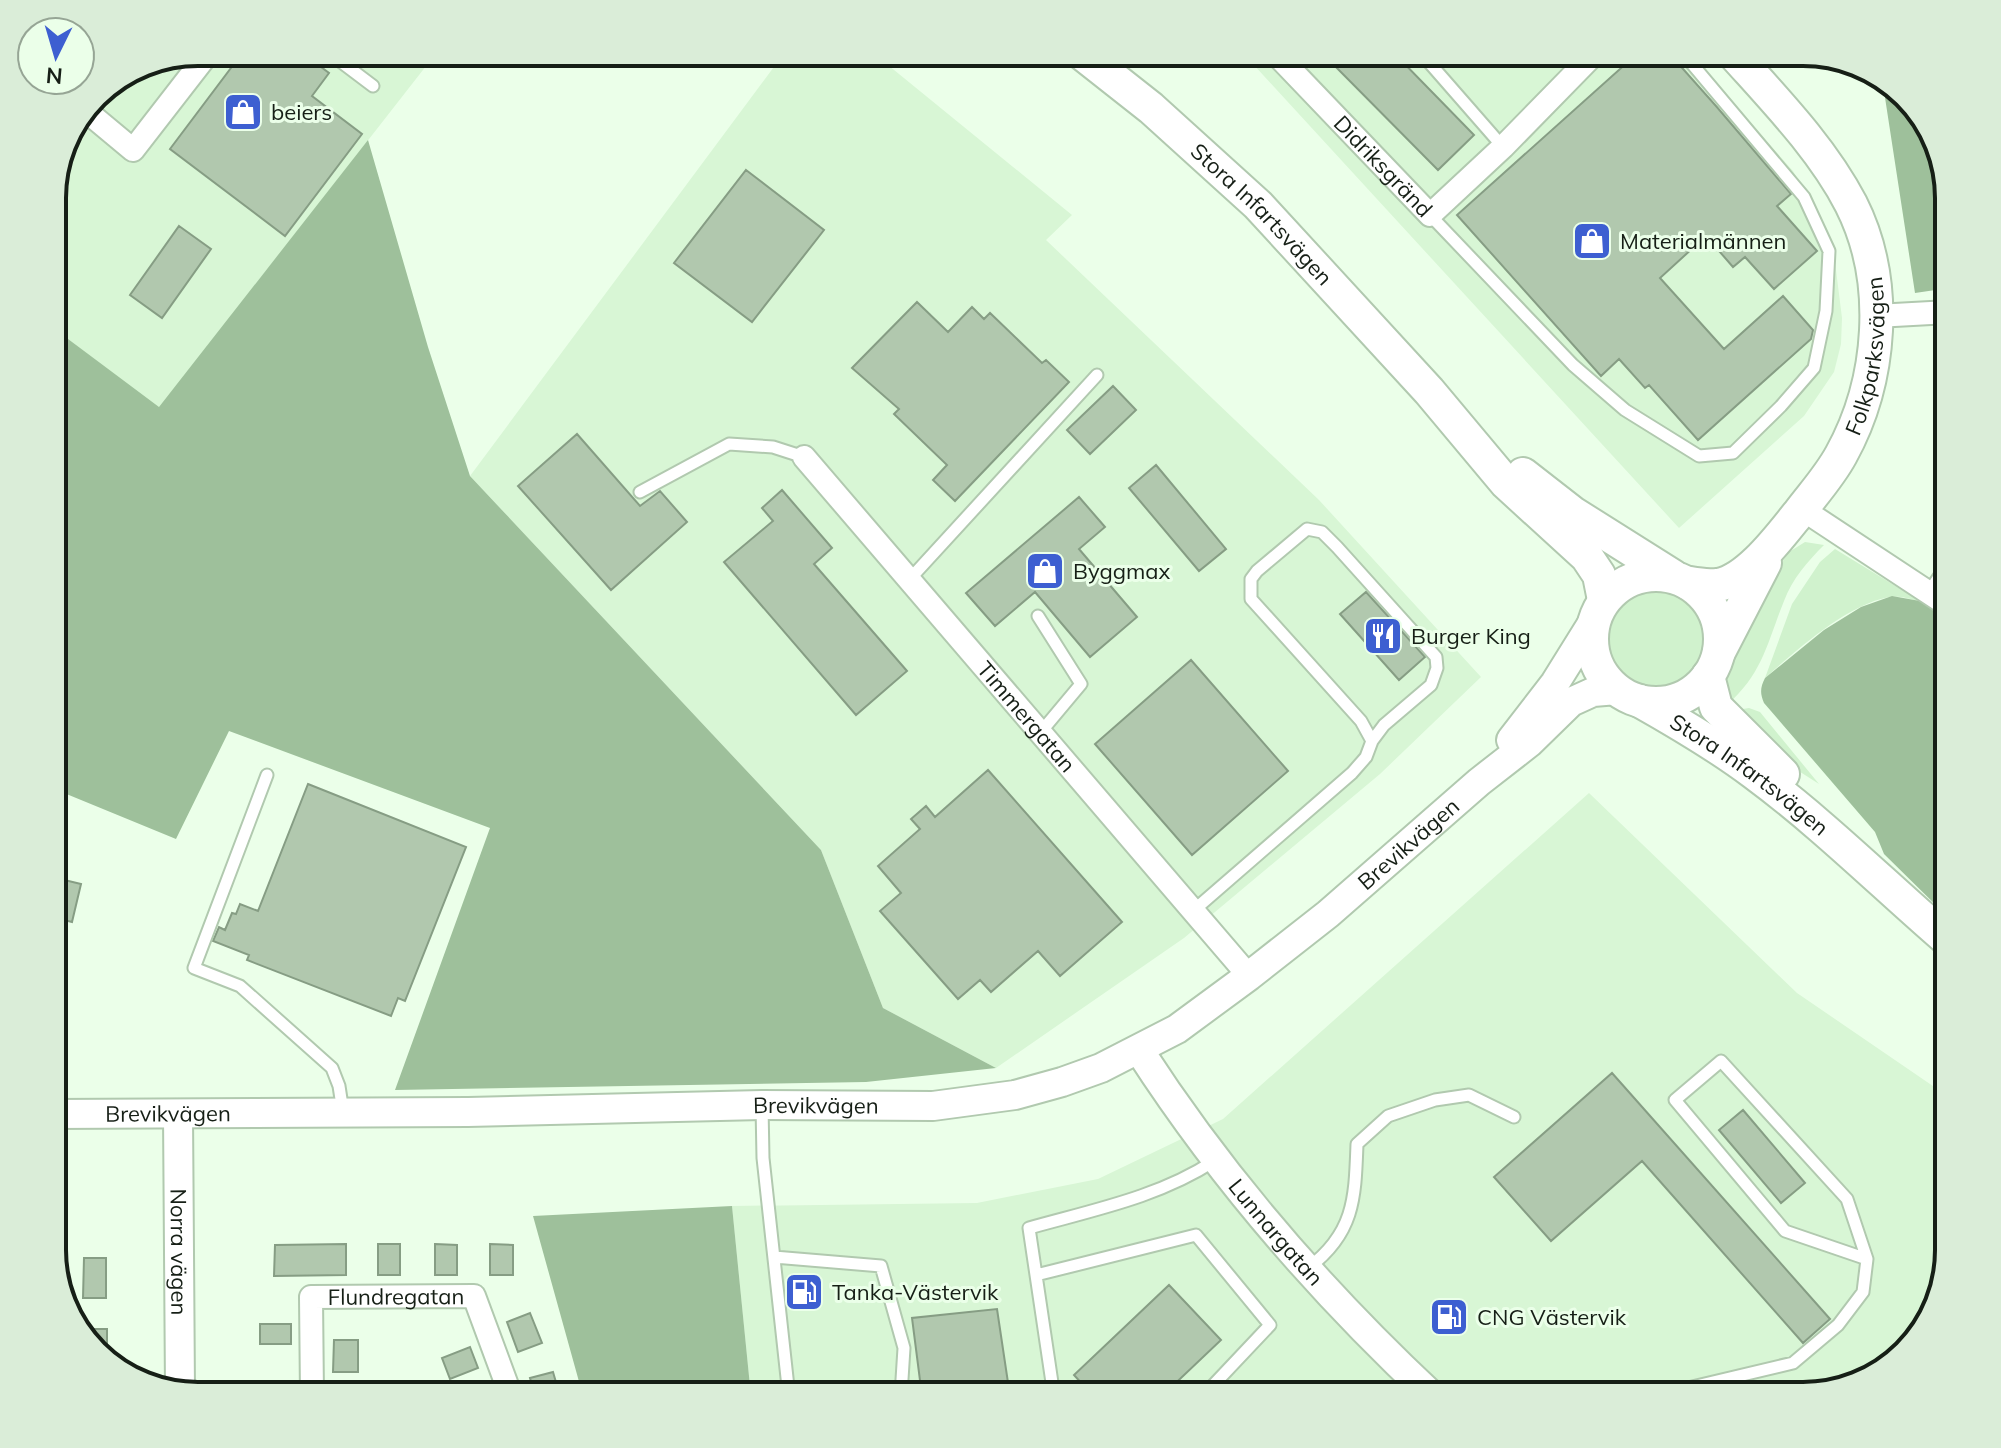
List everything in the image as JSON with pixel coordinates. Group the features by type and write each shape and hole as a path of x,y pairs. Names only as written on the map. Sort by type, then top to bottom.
{"main road":[{"name":"Stora Infartsvägen","path":"1098,66 1151,108 1258,205 1429,391 1506,483 1587,557 1599,575 1599,611"},
{"name":"Folkparksvägen","path":"1682,580 1715,585 1739,576 1780,536 1826,479 1854,429 1874,357 1874,282 1869,253 1851,205 1815,149 1744,66"},
{"name":"Stora Infartsvägen","path":"1429,391 1523,474 1573,513 1682,580"},
{"name":"Folkparksvägen","path":"1713,664 1780,536"},
{"path":"1663,575 1682,580 1699,591 1715,613 1719,625 1713,664 1699,686 1677,699 1652,703 1628,695 1607,681 1595,660 1592,647 1599,611 1613,590 1636,577 1663,575"},
{"name":"Stora Infartsvägen","path":"1713,664 1711,694 1724,717 1782,774 1854,855"},
{"name":"Stora Infartsvägen","path":"1628,695 1693,731 1754,773 1854,855 1935,928"}],"street":[{"path":"93,117 133,150 198,66"},
{"name":"Didriksgränd","path":"1287,66 1430,215 1503,147 1582,66"},
{"path":"1876,316 1935,313"},
{"name":"Timmergatan","path":"804,457 1249,976"},
{"path":"1802,509 1935,597"},
{"name":"Brevikvägen","path":"1479,782 1555,683 1599,611"},
{"name":"Brevikvägen","path":"66,1114 343,1113 762,1105 922,1106 1015,1095 1101,1068 1177,1029 1328,914 1479,782 1529,743 1571,702 1593,692 1628,695"},
{"name":"Lunnargatan","path":"1139,1050 1214,1161 1308,1268 1418,1382"},
{"name":"Norra vägen","path":"178,1114 180,1380"},
{"name":"Flundregatan","path":"312,1382 311,1297 474,1296 506,1382"}],"lane":[{"path":"347,66 373,86"},
{"path":"1432,66 1503,147"},
{"path":"1430,215 1573,365 1625,410 1699,456 1733,453 1814,368 1826,311 1829,251 1804,197 1694,66"},
{"path":"909,580 1097,375"},
{"path":"640,492 729,444 773,447 804,457"},
{"path":"1193,911 1352,773 1366,757 1372,741 1384,725 1431,685 1437,668 1436,657 1337,547 1322,532 1307,529 1257,571 1251,579 1251,599 1361,721 1372,741"},
{"path":"1928,593 1935,583"},
{"path":"1038,616 1081,684 1040,733"},
{"path":"267,775 194,968 240,986 332,1068 339,1086 343,1113"},
{"path":"1713,1382 1793,1363 1838,1325 1863,1292 1867,1259 1847,1199 1721,1061 1675,1100 1785,1231 1867,1259"},
{"path":"1308,1268 1320,1259 1349,1217 1355,1198 1357,1144 1388,1116 1435,1100 1469,1095 1514,1117"},
{"path":"762,1105 763,1158 787,1382"},
{"path":"1052,1382 1029,1228 1137,1198 1190,1176 1214,1161"},
{"path":"1036,1275 1196,1235 1270,1325 1216,1382"},
{"path":"774,1257 881,1266 904,1348 902,1382"}],"shaded area":[{"path":"426,66 159,408 66,338 66,189 70,164 93,117 111,99 155,73 180,67"},
{"path":"775,66 889,66 1072,215 1046,240 1319,500 1481,677 1380,774 1184,938 996,1068 883,1008 821,850 470,476"},
{"path":"1255,66 1700,66 1793,171 1814,206 1833,246 1842,318 1841,344 1834,372 1804,416 1679,528"},
{"path":"1884,93 1913,124 1928,155 1932,172 1935,290 1915,293"},
{"path":"368,140 428,347 470,476 821,850 883,1008 996,1068 866,1082 395,1090 490,828 229,731 176,839 66,794 66,337 159,407"},
{"path":"1805,542 1824,545 1791,585 1756,669 1727,705 1721,683 1739,634 1789,552"},
{"path":"1835,549 1920,601 1893,597 1856,609 1823,630 1765,678 1792,604 1820,562"},
{"path":"1655,590 1674,594 1690,604 1700,620 1704,639 1700,658 1690,674 1674,684 1655,688 1636,684 1620,674 1610,658 1606,639 1610,620 1620,604 1636,594"},
{"path":"1892,596 1920,601 1935,610 1935,904 1884,854 1875,832 1764,703 1761,693 1765,678 1824,630 1861,607"},
{"path":"1749,708 1760,712 1819,784 1794,768 1734,716"},
{"path":"1589,793 1797,993 1935,1087 1935,1250 1932,1276 1928,1293 1908,1331 1877,1360 1846,1375 1803,1382 750,1382 732,1206 977,1203 1098,1179 1223,1119"},
{"path":"732,1206 750,1382 579,1382 533,1216"}],"building":[{"path":"232,66 320,66 329,73 312,96 362,134 285,236 170,149"},
{"path":"1335,66 1407,66 1474,135 1438,170"},
{"path":"1623,66 1680,66 1791,194 1777,206 1817,251 1774,289 1745,257 1733,267 1706,236 1660,278 1724,349 1783,296 1813,330 1811,339 1698,440 1649,385 1645,388 1619,359 1601,376 1457,215"},
{"path":"746,170 824,230 752,322 674,263"},
{"path":"179,226 211,249 162,318 130,295"},
{"path":"917,302 948,332 972,307 984,319 990,313 1042,363 1046,360 1069,382 955,501 933,480 947,465 894,414 899,409 852,368"},
{"path":"1113,386 1136,410 1090,454 1067,430"},
{"path":"577,434 640,506 660,491 687,522 611,590 518,486"},
{"path":"1156,465 1226,549 1199,571 1129,488"},
{"path":"782,490 832,548 814,564 907,671 856,715 724,562 773,521 762,508"},
{"name":"Byggmax","path":"1079,497 1105,527 1079,549 1137,617 1090,657 1035,592 995,626 966,593"},
{"name":"Burger King","path":"1366,592 1425,657 1399,680 1340,614"},
{"path":"1191,660 1288,771 1192,855 1095,744"},
{"path":"988,770 1122,922 1060,976 1038,951 991,992 980,980 958,999 880,911 901,893 878,866 920,829 911,819 926,806 935,817"},
{"path":"308,784 466,847 405,1001 398,998 391,1016 247,960 249,955 213,941 219,927 225,930 232,913 236,914 240,904 258,911"},
{"path":"66,880 81,884 72,922 66,920"},
{"path":"1612,1073 1830,1319 1803,1343 1642,1161 1551,1241 1494,1177"},
{"path":"1743,1110 1805,1183 1781,1203 1719,1130"},
{"path":"346,1244 346,1275 274,1276 275,1245"},
{"path":"378,1244 400,1244 400,1275 378,1275"},
{"path":"435,1244 457,1245 457,1275 435,1275"},
{"path":"490,1244 513,1245 513,1275 490,1275"},
{"path":"84,1258 106,1258 106,1298 83,1298"},
{"path":"1169,1285 1221,1340 1177,1382 1080,1382 1074,1375"},
{"path":"997,1309 1008,1382 920,1382 912,1318"},
{"path":"530,1313 542,1343 518,1352 507,1322"},
{"path":"260,1324 291,1324 291,1344 260,1344"},
{"path":"93,1329 107,1329 107,1345"},
{"path":"334,1340 358,1340 358,1372 333,1372"},
{"path":"470,1347 478,1368 450,1379 442,1358"},
{"path":"553,1372 556,1382 531,1382 530,1378"}],"place":[{"name":"beiers","path":"243,112"},
{"name":"Materialmännen","path":"1592,241"},
{"name":"Byggmax","path":"1045,571"},
{"name":"Burger King","path":"1383,636"},
{"name":"Tanka-Västervik","path":"804,1292"},
{"name":"CNG Västervik","path":"1449,1317"}]}
